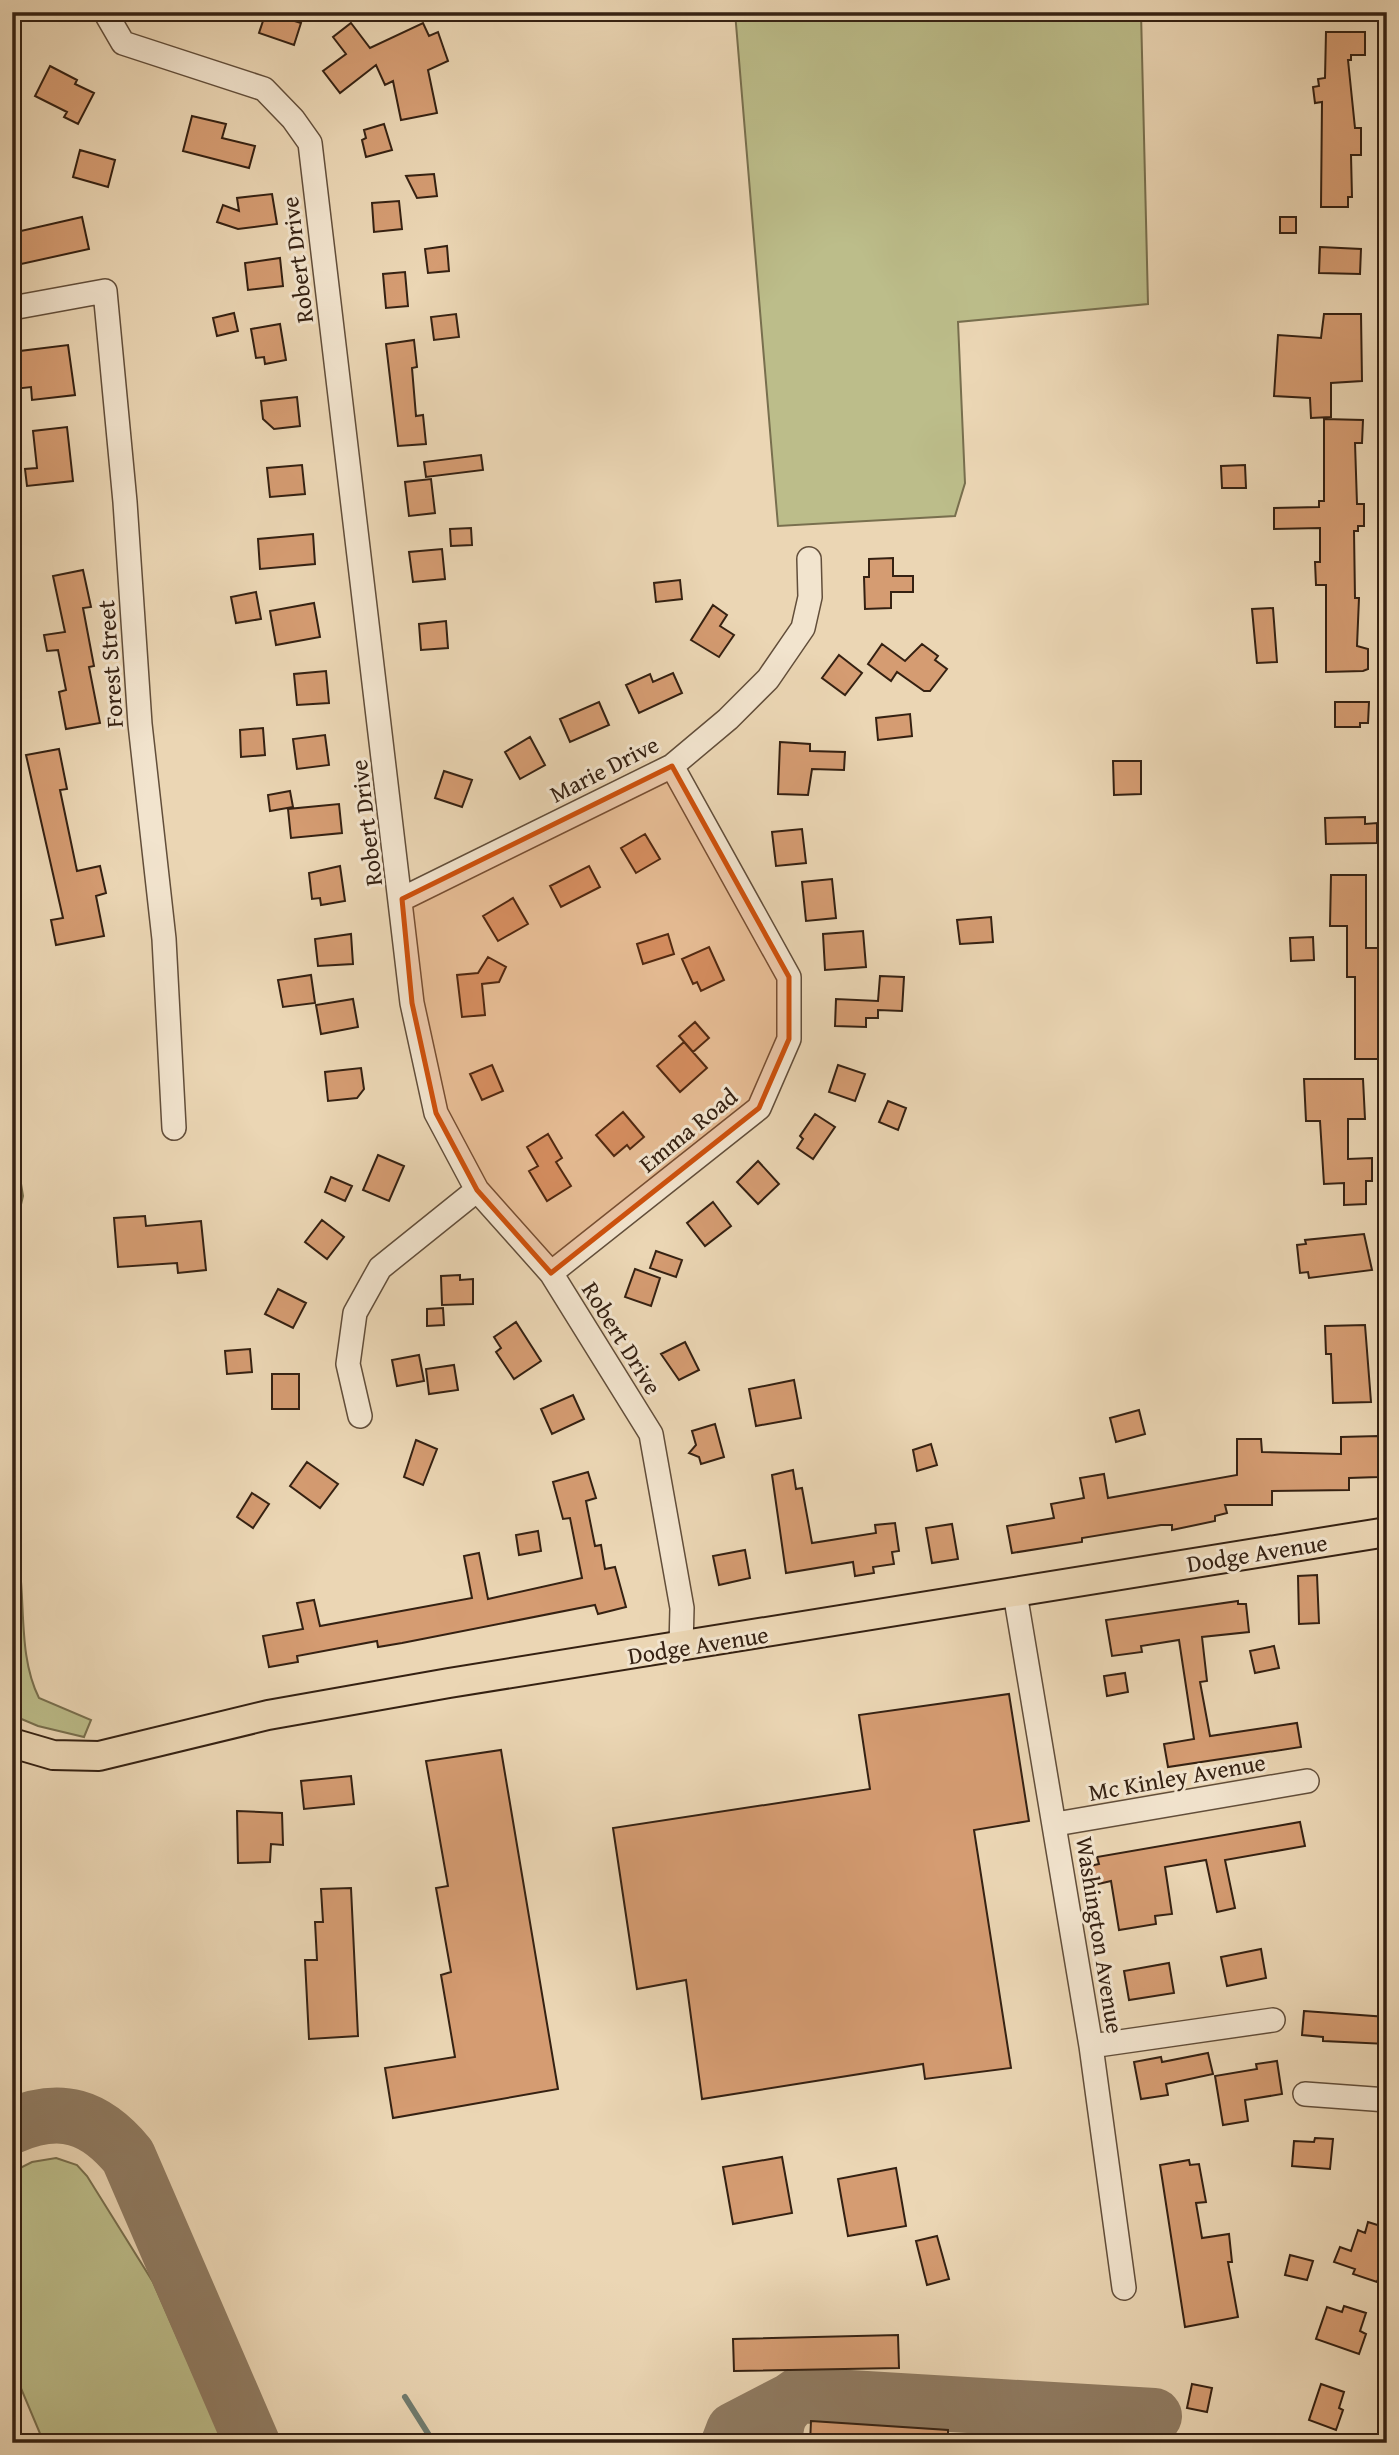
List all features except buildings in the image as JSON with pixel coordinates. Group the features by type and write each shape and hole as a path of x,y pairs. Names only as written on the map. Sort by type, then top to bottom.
{"main road":[{"name":"Dodge Avenue","path":"12,1743 53,1755 99,1756 268,1715 1387,1531"}],"street":[{"name":"Robert Drive","path":"106,12 123,43 264,89 310,143 402,899 412,1003 436,1113 477,1190 551,1273 651,1434 682,1608 681,1647"},
{"name":"Forest Street","path":"12,309 105,291 125,502 140,724 164,939 174,1128"},
{"name":"Marie Drive","path":"402,899 672,766 728,719 768,679 803,628 810,597 809,558"},
{"name":"Emma Road","path":"551,1273 759,1108 789,1039 789,977 672,766"},
{"path":"360,1416 348,1364 355,1313 380,1268 477,1190"},
{"name":"Washington Avenue","path":"1015,1593 1056,1824 1091,2046 1124,2288"},
{"name":"Mc Kinley Avenue","path":"1056,1824 1307,1781"},
{"path":"1091,2046 1273,2020"},
{"path":"1305,2094 1387,2100"}],"highlighted area":[{"path":"672,766 789,977 789,1039 759,1108 551,1273 477,1190 436,1113 412,1003 402,899"}],"green space":[{"path":"735,12 1141,12 1148,304 958,322 965,483 955,516 778,526"},
{"path":"12,1146 15,1147 23,1196 12,1243"},
{"path":"12,1531 20,1573 24,1637 31,1679 39,1698 91,1720 84,1737 38,1726 12,1715"},
{"path":"56,2158 77,2165 87,2176 153,2282 224,2443 44,2443 12,2367 12,2172 32,2162"}],"waterway":[{"path":"405,2397 434,2443"}],"taxiway":[{"path":"12,2126 46,2116 76,2118 103,2131 128,2156 252,2443"},
{"path":"775,2443 780,2415 799,2395 1154,2416"},
{"path":"729,2443 734,2430 790,2401"}]}
